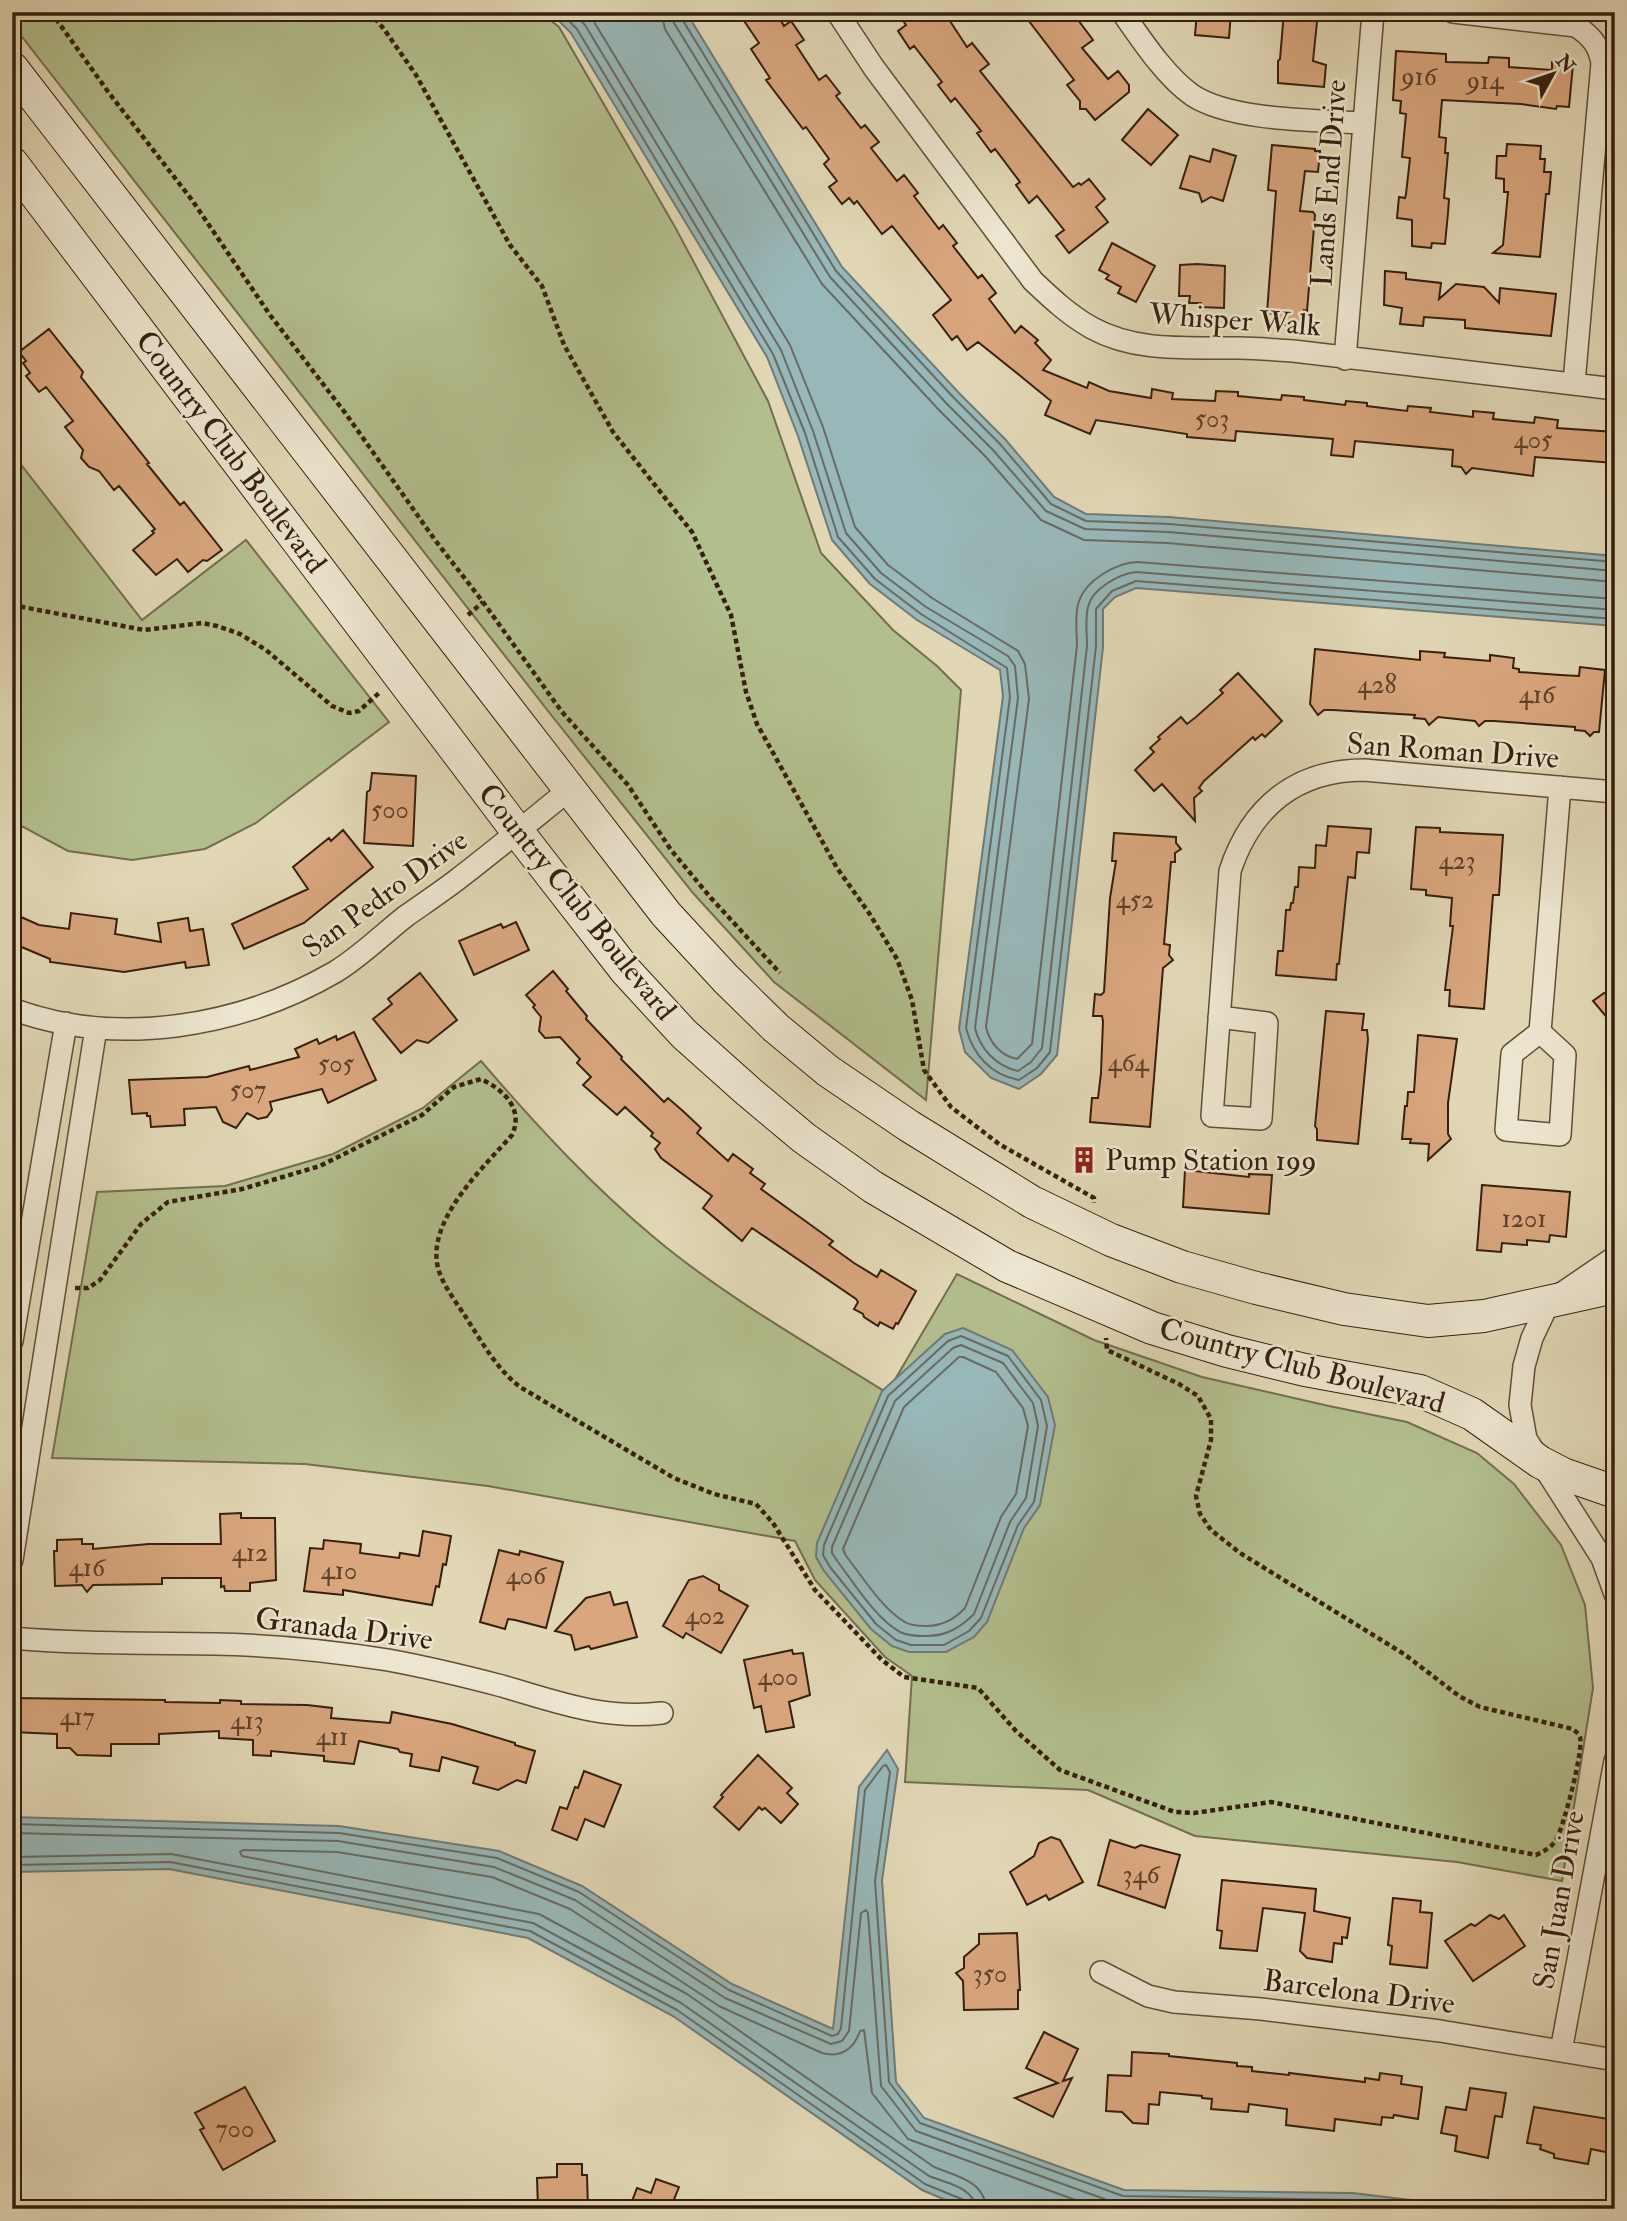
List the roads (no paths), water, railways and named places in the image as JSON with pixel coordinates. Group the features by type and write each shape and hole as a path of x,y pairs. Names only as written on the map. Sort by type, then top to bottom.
{"street":[{"name":"Whisper Walk","path":"837,12 874,68 1033,281 1060,308 1093,329 1131,343 1169,349 1280,350 1615,389"},
{"name":"Lands End Drive","path":"1345,359 1373,12"},
{"path":"1453,12 1576,26 1590,36 1600,51 1602,63 1574,383"},
{"path":"1130,18 1180,86 1194,96 1215,105 1256,115 1362,124"},
{"name":"Country Club Boulevard","path":"12,68 666,914 776,1028 828,1071 909,1126 1032,1202 1097,1233 1182,1267 1256,1288 1356,1311 1428,1321 1484,1316 1615,1287"},
{"name":"Country Club Boulevard","path":"12,163 399,676 626,971 676,1025 749,1092 795,1130 873,1187 1007,1266 1152,1328 1227,1351 1305,1370 1420,1391 1472,1414 1540,1462 1563,1474 1615,1492"},
{"name":"San Roman Drive","path":"1219,1017 1267,1023 1261,1119 1212,1116 1219,1017 1230,871 1237,848 1262,811 1297,784 1342,770 1615,792"},
{"path":"1540,1032 1565,1055 1560,1135 1506,1130 1512,1054 1540,1032 1560,787"},
{"name":"San Pedro Drive","path":"12,1009 66,1023 111,1029 196,1024 226,1017 284,997 338,970 570,789"},
{"path":"12,1341 66,1023"},
{"path":"12,1560 96,1028"},
{"path":"1615,1257 1549,1302 1532,1338 1524,1366 1520,1405 1526,1440 1602,1558 1615,1594"},
{"name":"Granada Drive","path":"12,1638 65,1643 215,1644 304,1649 388,1660 460,1675 607,1714 638,1716 662,1713"},
{"name":"San Juan Drive","path":"1561,2051 1615,1761"},
{"name":"Barcelona Drive","path":"1101,1972 1148,1996 1174,2002 1275,2010 1440,2031 1615,2060"}],"water":[{"path":"550,12 686,12 842,267 1005,439 1054,497 1086,514 1169,517 1615,556 1615,626 1136,588 1115,597 1103,609 1103,647 1057,1055 1041,1074 1019,1089 991,1078 965,1052 959,1029 1003,696 1000,670 917,620 870,584 832,540 798,436 767,357 571,33"},
{"path":"963,1328 1012,1350 1048,1397 1055,1425 1040,1505 1024,1528 987,1622 974,1637 946,1652 909,1652 892,1646 871,1629 824,1571 816,1557 817,1543 882,1391 945,1334"},
{"path":"887,1750 898,1769 882,1880 896,2082 924,2118 1124,2190 1352,2193 1486,2209 967,2209 922,2190 673,2016 528,1938 169,1869 12,1872 12,1817 339,1826 499,1851 582,1886 732,1984 833,2029 859,1787"}],"place":[{"name":"Pump Station 199","path":"1084,1160"}]}
